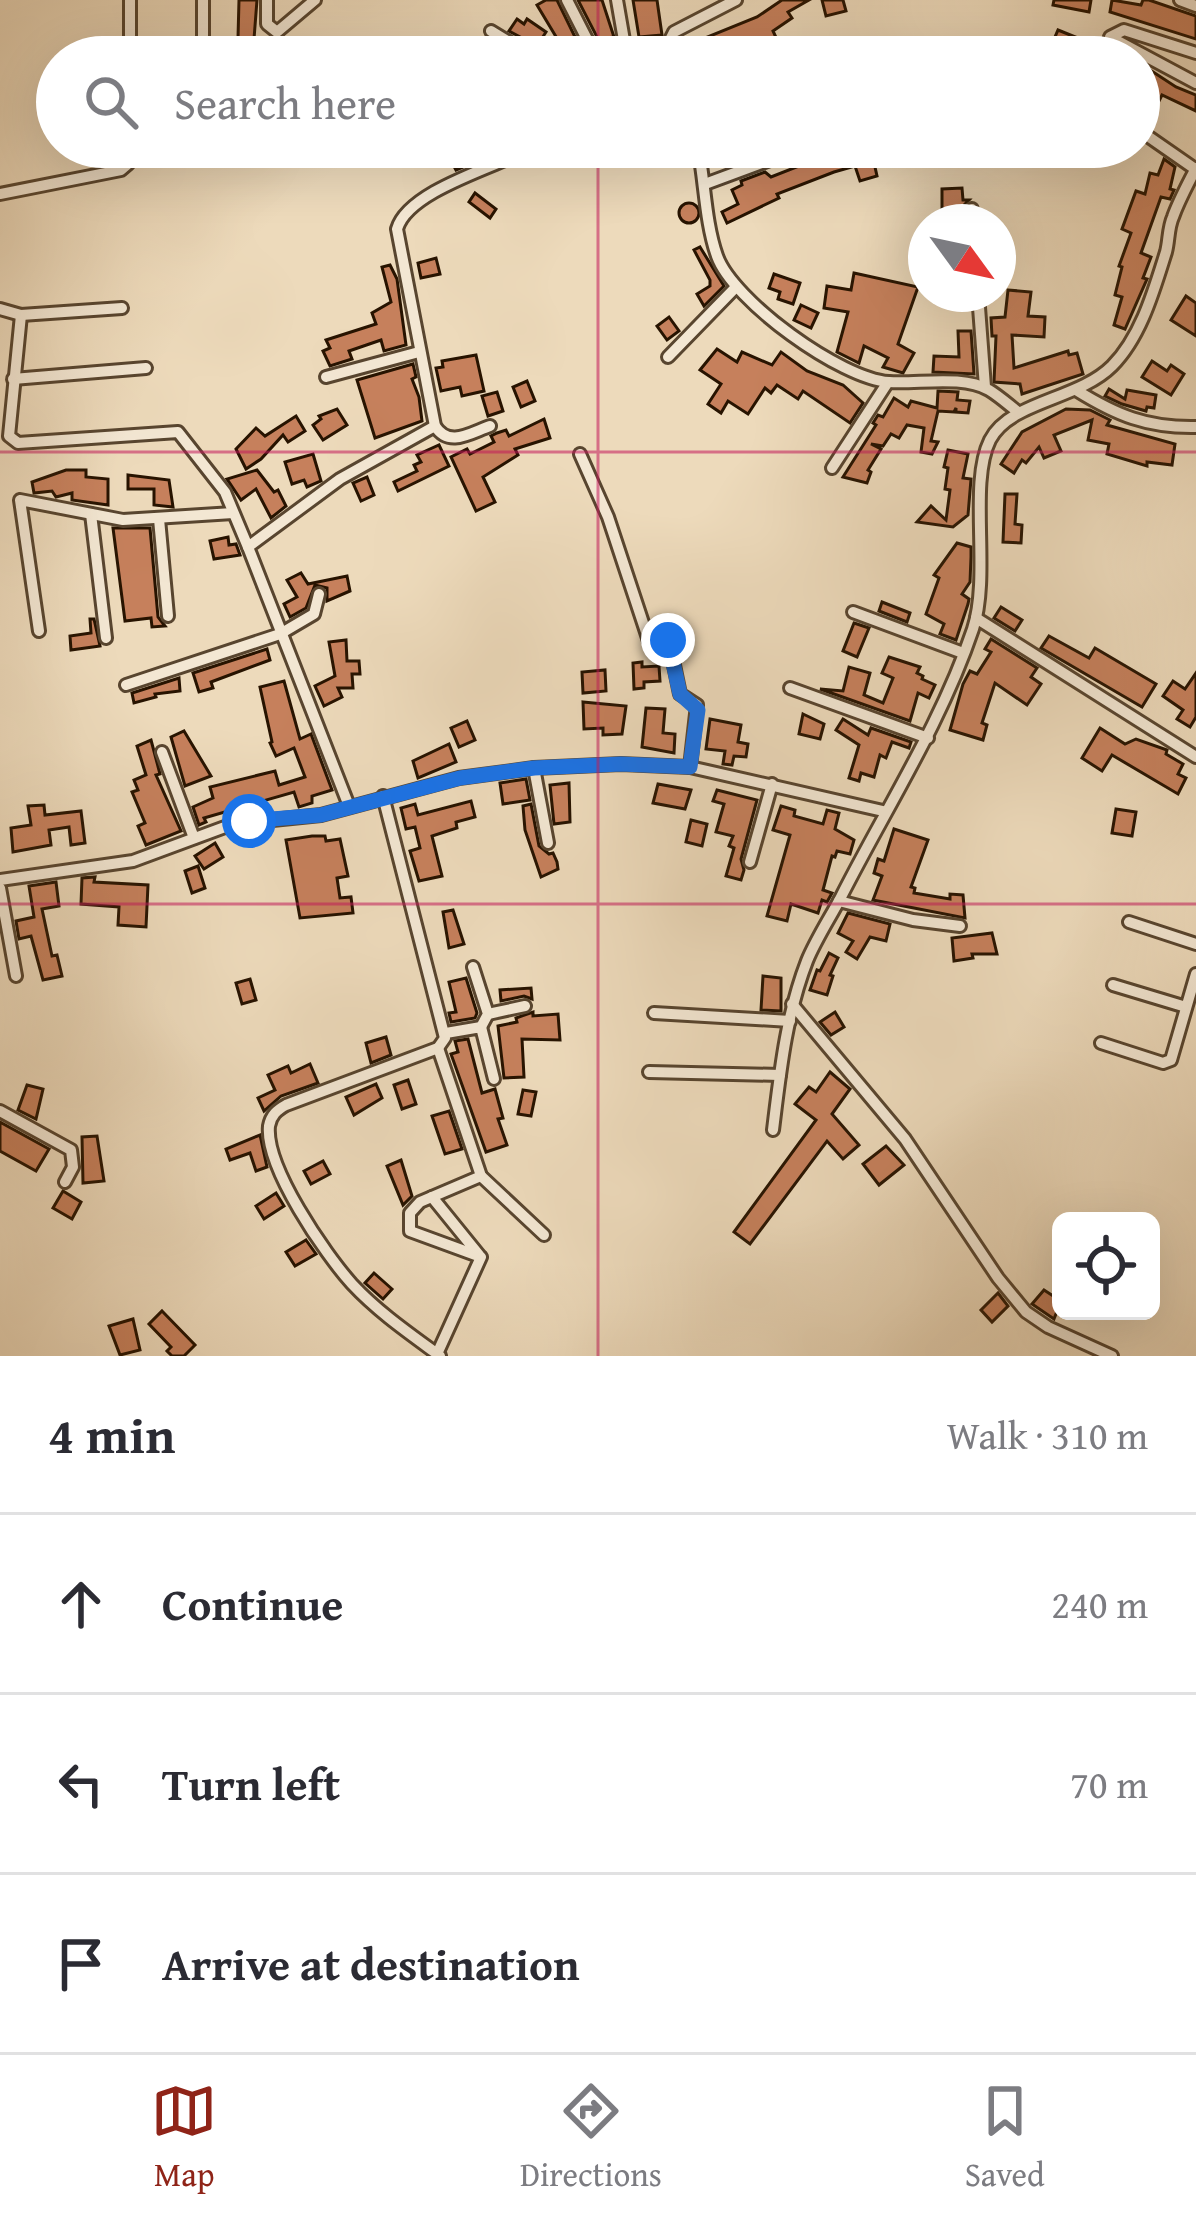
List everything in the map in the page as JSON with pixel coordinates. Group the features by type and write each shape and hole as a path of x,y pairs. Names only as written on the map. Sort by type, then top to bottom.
{"street":[{"path":"130,0 130,36"},
{"path":"203,0 203,36"},
{"path":"267,0 267,24 278,32 315,0"},
{"path":"567,0 585,36"},
{"path":"617,0 622,36"},
{"path":"674,36 736,0"},
{"path":"1180,0 1196,6"},
{"path":"1112,36 1124,29 1145,36"},
{"path":"491,31 499,36"},
{"path":"1160,41 1196,53"},
{"path":"1160,62 1195,79"},
{"path":"772,1130 792,1004 808,960 884,811 928,737 976,618 986,453 995,432 1018,412 1076,390 1114,365 1136,330 1168,246 1170,222 1191,190 1196,168 1160,144"},
{"path":"0,194 123,168"},
{"path":"488,168 427,196 401,214 397,235 435,426 443,437 452,439 490,425"},
{"path":"702,168 717,256 736,287 807,347 856,375 888,382 985,387 1018,412"},
{"path":"705,184 748,168"},
{"path":"668,357 736,287"},
{"path":"0,309 21,315 122,308"},
{"path":"979,312 985,387"},
{"path":"21,315 9,436 18,443 178,432 225,492 349,806"},
{"path":"326,377 419,352"},
{"path":"14,379 146,368"},
{"path":"832,468 888,382"},
{"path":"1076,390 1115,415 1141,424 1196,427"},
{"path":"248,547 340,478 435,426"},
{"path":"580,454 608,517 649,641 668,640 680,694 697,705 690,767"},
{"path":"39,631 20,500 123,520 233,512"},
{"path":"92,514 106,638"},
{"path":"159,519 168,616"},
{"path":"126,685 280,634 314,614 320,594"},
{"path":"853,612 963,653"},
{"path":"976,618 1196,757"},
{"path":"790,688 928,737"},
{"path":"162,752 194,838"},
{"path":"16,976 0,884 133,861 233,824 321,815 460,778 534,768 690,767 884,811"},
{"path":"534,768 548,843"},
{"path":"750,862 772,784"},
{"path":"382,796 446,1033 438,1048 286,1105 269,1123 271,1142 285,1182 335,1263 371,1302 439,1355 481,1257"},
{"path":"839,901 893,916 961,926"},
{"path":"1129,922 1196,944"},
{"path":"473,967 488,1014 481,1028 494,1079"},
{"path":"1101,1043 1171,1060 1196,974"},
{"path":"1114,985 1186,1007"},
{"path":"792,1004 904,1138 1026,1312 1048,1328 1112,1356"},
{"path":"488,1014 525,1006"},
{"path":"654,1013 790,1021"},
{"path":"446,1033 481,1028"},
{"path":"438,1048 481,1176 544,1235"},
{"path":"650,1072 780,1076"},
{"path":"0,1111 71,1150 73,1167 65,1182"},
{"path":"481,1176 432,1197 410,1213 410,1231 481,1257"},
{"path":"432,1197 481,1257"}],"building":[{"path":"239,0 257,0 254,36 238,36"},
{"path":"557,0 575,36 556,36 537,5"},
{"path":"578,0 602,0 614,36 596,36"},
{"path":"633,0 657,0 662,35 639,36"},
{"path":"782,0 809,0 788,12 792,18 773,31 775,36 710,36 757,17"},
{"path":"822,0 843,0 846,11 826,16"},
{"path":"1054,0 1091,0 1089,12 1053,5"},
{"path":"1112,0 1141,5 1149,0 1196,16 1196,39 1110,12"},
{"path":"517,19 524,24 527,19 546,32 518,36 509,31"},
{"path":"1160,76 1196,95 1196,111 1162,95 1160,99"},
{"path":"1164,159 1175,167 1170,189 1174,190 1170,199 1161,197 1141,253 1151,257 1143,278 1147,279 1125,329 1114,325 1122,297 1115,295 1119,266 1131,233 1122,229 1136,191 1145,194 1150,173 1158,175"},
{"path":"794,168 848,168 777,194 779,198 727,223 722,212 738,204 732,190 765,172 771,177"},
{"path":"856,168 875,168 877,176 860,181"},
{"path":"962,188 963,200 969,200 942,204 942,189"},
{"path":"475,193 496,209 490,218 469,202"},
{"path":"689,203 699,213 689,223 679,213"},
{"path":"700,247 724,286 704,306 697,294 710,286 710,280 694,250"},
{"path":"436,258 440,274 421,278 418,263"},
{"path":"390,265 397,279 406,345 384,351 381,340 349,351 352,359 330,366 323,351 330,348 326,340 376,324 372,313 391,302 382,267"},
{"path":"854,273 908,285 909,312 898,344 914,353 903,373 883,367 888,358 864,346 859,363 837,352 848,312 824,308 827,286 851,290"},
{"path":"774,274 800,283 793,304 778,299 780,292 769,288"},
{"path":"1016,291 1031,292 1028,316 1045,317 1044,337 1012,335 1014,368 1068,351 1069,355 1077,353 1083,374 1022,394 1020,384 994,382 996,336 992,336 991,318 1005,317 1006,312 1016,312"},
{"path":"1186,296 1196,303 1196,336 1171,320"},
{"path":"801,305 818,313 811,328 794,320"},
{"path":"669,317 679,331 667,340 657,326"},
{"path":"958,331 971,331 974,374 933,372 934,356 959,357"},
{"path":"717,349 737,362 742,352 772,365 781,352 807,371 843,385 863,403 850,423 803,391 798,399 777,385 771,393 765,388 748,414 728,401 721,413 708,404 721,384 700,370"},
{"path":"476,355 484,391 462,396 460,387 441,391 436,368 443,367 442,361"},
{"path":"1152,361 1167,371 1171,365 1184,374 1171,395 1142,377"},
{"path":"413,364 422,421 375,438 357,380"},
{"path":"527,381 535,401 521,407 513,387"},
{"path":"1109,389 1125,399 1127,390 1156,395 1154,408 1146,411 1122,404 1105,396"},
{"path":"938,391 958,392 957,400 970,401 968,413 956,412 956,408 954,412 938,411 931,441 938,442 932,454 921,452 924,428 907,425 899,438 891,434 883,446 871,444 881,449 868,470 867,483 843,477 878,415 883,417 894,398 908,407 911,401 937,408"},
{"path":"497,392 503,411 488,416 482,396"},
{"path":"337,409 347,425 323,440 313,425 319,416"},
{"path":"1066,409 1090,410 1110,420 1107,425 1175,444 1172,465 1147,462 1147,466 1107,454 1109,444 1088,440 1092,420 1054,435 1061,451 1044,458 1039,447 1014,473 1001,464 1022,432"},
{"path":"296,416 305,431 288,442 283,435 246,469 236,449 256,428 265,436"},
{"path":"544,419 550,438 515,449 518,455 483,477 495,502 476,511 451,457 494,442 491,436 497,433 506,430 509,436"},
{"path":"439,445 449,466 398,491 394,482 417,471 414,465 421,462 417,455"},
{"path":"948,450 968,454 963,478 971,479 968,515 953,527 917,522 931,506 946,520"},
{"path":"313,454 321,481 307,487 304,480 292,484 285,462"},
{"path":"66,470 86,470 86,477 108,479 108,505 72,500 72,493 56,497 52,491 34,493 32,482"},
{"path":"257,470 274,492 278,490 286,506 271,518 256,489 241,500 227,479"},
{"path":"128,475 169,480 173,507 154,505 154,489 128,489"},
{"path":"367,477 374,495 361,501 353,483"},
{"path":"1005,494 1017,494 1015,524 1022,525 1021,543 1003,542"},
{"path":"113,528 150,528 158,617 165,626 152,627 151,618 125,621"},
{"path":"228,537 229,545 236,544 240,555 214,559 210,541"},
{"path":"957,543 971,547 971,557 970,582 962,594 969,599 956,640 940,634 944,624 926,614 939,578 934,575"},
{"path":"301,573 308,584 347,576 350,591 327,601 327,588 315,585 306,608 290,617 284,604 297,597 287,580"},
{"path":"882,602 910,613 907,622 879,611"},
{"path":"1001,607 1022,620 1015,631 994,618"},
{"path":"90,619 94,619 100,646 71,650 70,636 91,633"},
{"path":"854,623 869,628 857,657 843,651"},
{"path":"1049,636 1089,658 1095,648 1156,684 1142,707 1041,648"},
{"path":"991,639 1037,668 1031,677 1041,684 1027,705 995,683 982,723 987,725 983,740 950,730 963,684 970,671 977,674 991,652 985,649"},
{"path":"346,640 347,661 359,661 360,674 352,674 353,688 338,688 342,697 324,706 315,686 335,676 329,642"},
{"path":"267,649 270,660 211,682 213,688 199,692 193,673"},
{"path":"889,657 920,667 917,673 922,679 935,685 929,698 918,693 910,721 820,689 843,691 849,667 870,673 864,695 883,703 893,678 882,673"},
{"path":"642,662 642,667 659,666 660,681 644,682 644,688 634,689 633,663"},
{"path":"605,670 606,691 583,693 582,672"},
{"path":"1196,673 1196,717 1190,727 1177,719 1183,710 1163,696 1173,681 1185,689"},
{"path":"179,678 180,691 134,703 132,693"},
{"path":"284,681 300,739 311,734 332,790 312,796 312,803 299,807 294,792 204,818 206,822 199,825 193,807 213,798 210,787 275,771 279,785 305,777 294,748 276,756 270,743 260,687"},
{"path":"583,702 626,706 622,734 584,729"},
{"path":"646,708 665,709 663,733 675,734 674,753 642,747"},
{"path":"803,714 824,724 820,739 799,734"},
{"path":"710,719 741,725 738,742 748,744 746,757 734,756 732,765 723,764 725,751 706,749"},
{"path":"843,719 868,735 871,728 911,742 909,748 892,742 886,758 880,755 874,777 861,773 859,781 849,778 859,745 836,730"},
{"path":"467,721 475,740 459,747 451,728"},
{"path":"1100,728 1125,744 1136,739 1167,750 1166,754 1183,764 1178,774 1186,778 1178,794 1112,755 1102,771 1082,758"},
{"path":"184,731 211,776 185,786 171,737"},
{"path":"151,740 160,774 156,775 181,831 146,845 138,826 145,823 132,792 138,790 134,780 146,775 137,746"},
{"path":"449,744 456,762 418,778 413,761"},
{"path":"526,779 530,800 503,804 500,783"},
{"path":"569,783 570,822 554,824 550,785"},
{"path":"658,784 691,790 685,809 653,803"},
{"path":"717,790 757,800 741,859 741,880 726,876 733,836 716,832 724,804 713,801"},
{"path":"471,801 475,817 432,836 442,876 419,881 410,851 420,848 415,827 406,829 401,808 415,804 418,815"},
{"path":"531,804 539,846 553,853 558,869 541,877 525,830 523,806"},
{"path":"44,805 45,815 81,811 85,843 71,845 69,827 49,830 51,845 13,852 11,828 31,825 28,806"},
{"path":"781,806 795,810 794,816 823,824 827,810 839,813 835,829 854,840 850,854 837,851 832,856 823,890 832,893 827,902 822,900 818,913 791,904 787,921 767,916 790,835 773,830"},
{"path":"1116,809 1136,812 1132,836 1112,833"},
{"path":"691,820 707,824 702,846 686,842"},
{"path":"894,829 928,840 911,887 914,893 950,899 950,894 963,895 965,918 873,900 882,876 874,873 878,859 884,861"},
{"path":"340,839 348,876 337,878 340,898 351,897 353,913 300,918 286,840"},
{"path":"215,843 223,857 204,869 195,856"},
{"path":"198,866 205,888 192,893 185,871"},
{"path":"95,877 94,882 148,885 146,927 118,925 119,907 81,904 82,878"},
{"path":"56,882 59,906 42,909 52,956 57,955 62,976 43,980 31,936 19,939 16,921 34,917 29,886"},
{"path":"453,910 464,944 449,948 443,912"},
{"path":"848,913 890,924 886,941 870,937 857,959 846,952 853,941 838,933"},
{"path":"992,933 997,954 972,954 973,958 954,961 952,938"},
{"path":"829,953 838,958 827,995 810,990"},
{"path":"763,976 781,978 781,1011 761,1010"},
{"path":"466,978 477,1013 475,1018 451,1022 449,1013 456,1012 449,982"},
{"path":"250,979 256,1000 242,1004 236,983"},
{"path":"531,988 532,999 501,1001 500,990"},
{"path":"533,1012 533,1016 558,1014 560,1040 522,1039 524,1077 504,1078 498,1026"},
{"path":"835,1012 844,1027 831,1035 820,1022"},
{"path":"386,1037 391,1055 371,1063 366,1043"},
{"path":"468,1039 482,1093 495,1089 503,1118 498,1119 507,1145 486,1152 451,1054 458,1052 455,1041"},
{"path":"310,1064 318,1083 281,1096 264,1111 258,1098 275,1090 268,1075 288,1066 291,1073"},
{"path":"830,1072 850,1089 832,1114 859,1145 843,1159 827,1141 750,1244 734,1232 816,1120 795,1104 809,1087 816,1092"},
{"path":"408,1080 416,1104 402,1109 394,1085"},
{"path":"376,1084 382,1098 354,1115 346,1097"},
{"path":"27,1085 43,1089 36,1119 18,1110"},
{"path":"523,1090 536,1092 531,1116 518,1114"},
{"path":"449,1111 462,1149 445,1154 432,1116"},
{"path":"0,1122 49,1149 36,1171 0,1151"},
{"path":"260,1135 267,1167 256,1171 250,1153 230,1160 226,1149"},
{"path":"97,1136 104,1181 83,1183 82,1137"},
{"path":"886,1146 904,1165 879,1185 863,1164"},
{"path":"401,1160 412,1196 403,1205 387,1166"},
{"path":"323,1161 330,1174 311,1184 304,1171"},
{"path":"63,1191 81,1202 72,1219 53,1208"},
{"path":"276,1193 284,1206 264,1219 256,1206"},
{"path":"306,1240 316,1254 295,1266 286,1252"},
{"path":"374,1273 392,1289 383,1299 365,1283"},
{"path":"1044,1290 1052,1295 1052,1318 1032,1304"},
{"path":"998,1293 1008,1306 992,1322 981,1310"},
{"path":"162,1311 195,1345 184,1356 172,1356 167,1351 171,1347 149,1324"},
{"path":"133,1319 140,1350 120,1355 109,1326"}],"route":[{"path":"249,821 321,815 460,778 534,768 690,767 698,710 680,694 668,640"}]}
